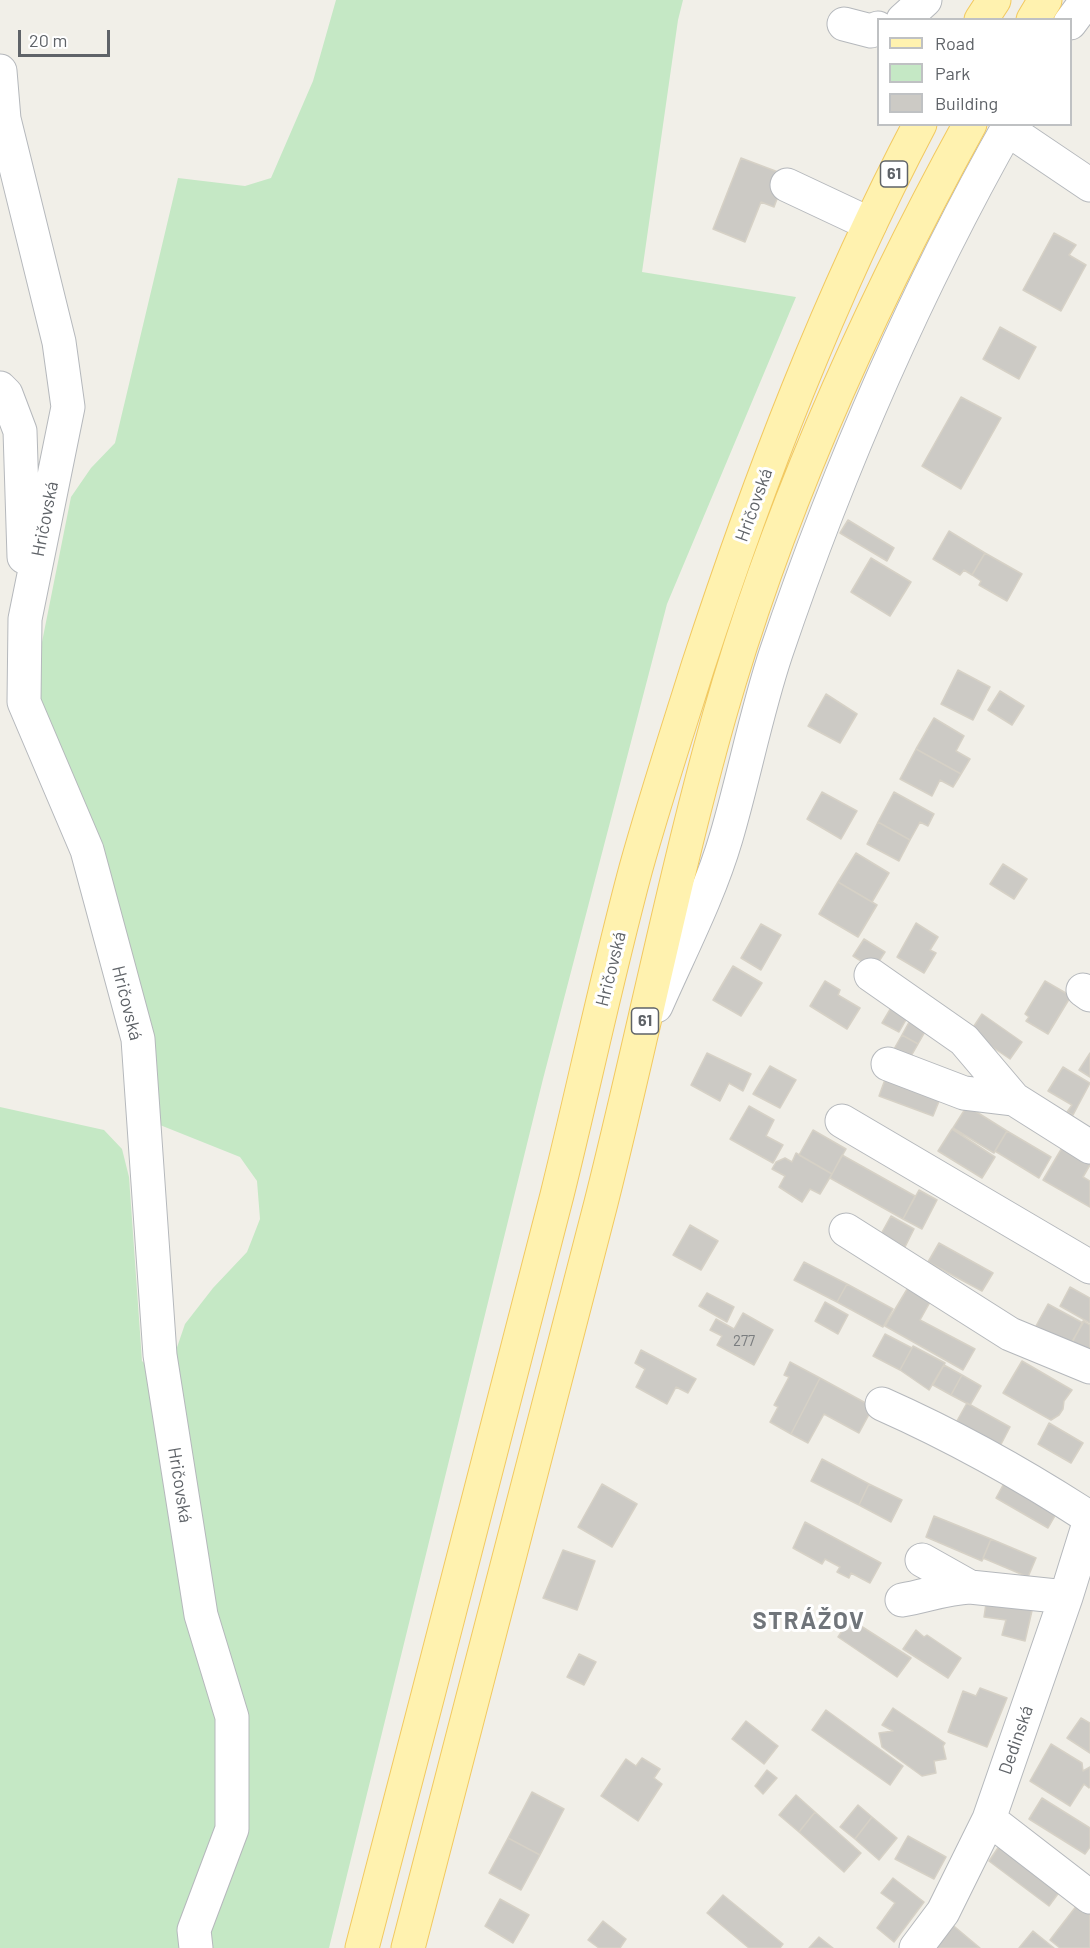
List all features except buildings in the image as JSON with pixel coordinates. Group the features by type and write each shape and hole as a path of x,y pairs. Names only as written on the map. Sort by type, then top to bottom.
{"main road":[{"path":"982,18 994,0"},
{"path":"1034,18 1045,0"},
{"name":"Hričovská","path":"362,1948 556,1196 636,868 725,584 770,462 814,351 870,224 919,126"},
{"name":"Hričovská","path":"408,1948 601,1202 678,875 713,738 758,595 802,473 853,352 905,243 969,126"}],"street":[{"path":"905,18 925,0"},
{"path":"1072,22 1087,0"},
{"path":"844,24 871,31 877,29"},
{"name":"Hričovská","path":"0,71 4,119 59,342 68,407 25,619 24,702 87,850 138,1039 160,1355 201,1615 232,1717 232,1829 194,1930 196,1948"},
{"path":"1009,127 1090,185"},
{"name":"Hričovská","path":"640,1042 726,839 776,655 859,431 953,229 1009,127"},
{"path":"787,185 870,224"},
{"path":"0,388 6,394 20,431 25,619"},
{"path":"871,975 964,1040 1014,1099 1090,1147"},
{"path":"888,1064 964,1093 1014,1099"},
{"path":"842,1121 1090,1267"},
{"path":"846,1230 1010,1334 1090,1367"},
{"path":"882,1404 930,1425 1047,1490 1090,1519"},
{"name":"Dedinská","path":"916,1948 943,1912 989,1819 1077,1582 1090,1519"},
{"path":"922,1560 970,1587"},
{"path":"903,1600 950,1588 1077,1582"},
{"path":"989,1819 1090,1898"}],"green space":[{"path":"336,0 683,0 678,20 642,272 796,297 667,604 543,1079 329,1948 0,1948 0,1107 104,1130 122,1149 129,1177 142,1361 154,1372 173,1359 185,1324 213,1288 247,1252 260,1219 257,1181 240,1157 155,1123 38,707 36,672 71,497 91,468 115,443 178,178 245,186 271,178 313,81"}],"district":[{"name":"STRÁŽOV","path":"809,1621"}]}
